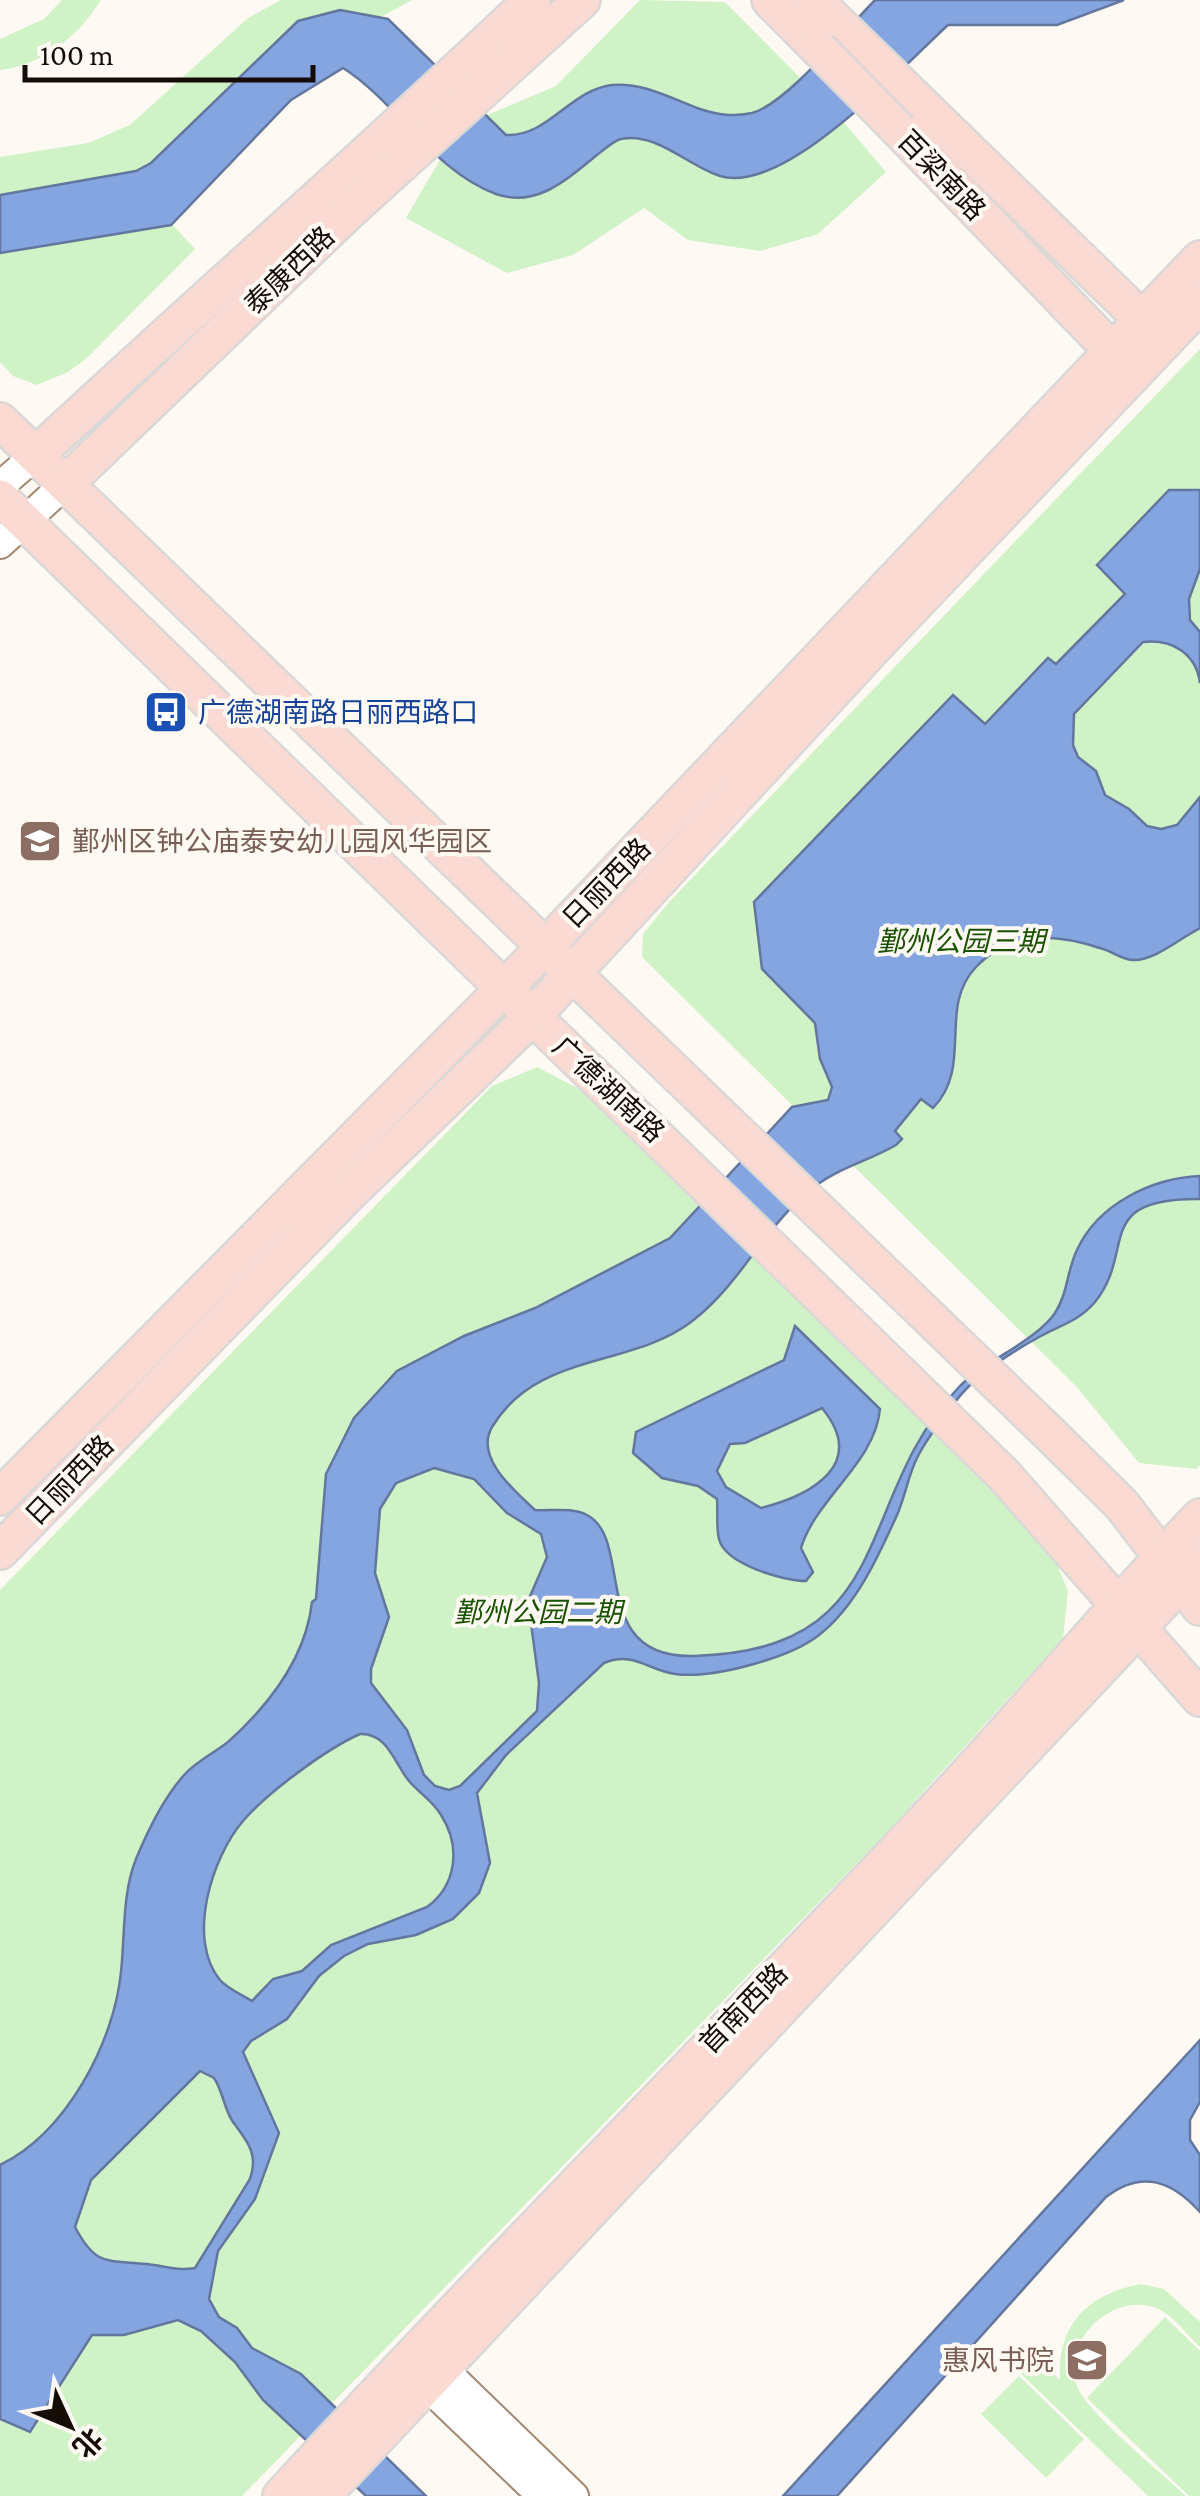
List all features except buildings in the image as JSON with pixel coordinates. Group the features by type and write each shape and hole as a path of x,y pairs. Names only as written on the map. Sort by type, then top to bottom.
{"main road":[{"name":"泰康西路","path":"65,484 459,90 532,0"},
{"name":"泰康西路","path":"459,90 582,0"},
{"name":"百梁南路","path":"770,0 829,37 911,120 1123,362"},
{"name":"百梁南路","path":"814,0 829,37"},
{"name":"百梁南路","path":"911,120 1153,330"},
{"name":"泰康西路","path":"36,455 283,225 396,151"},
{"name":"日丽西路","path":"0,1497 1123,362 1153,330 1200,259"},
{"name":"日丽西路","path":"1153,330 1200,304"},
{"name":"日丽西路","path":"0,1552 348,1194 575,972 876,644 1123,362"},
{"path":"0,421 637,1032 1122,1506 1185,1578"},
{"name":"广德湖南路","path":"0,498 13,534 502,988 1003,1474 1200,1698"},
{"name":"首南西路","path":"281,2496 489,2270 932,1812 1128,1616 1185,1578 1200,1516"},
{"name":"首南西路","path":"322,2496 436,2378 1128,1616"}],"street":[{"name":"泰康西路","path":"0,486 36,455"},
{"name":"泰康西路","path":"13,534 65,484"},
{"path":"436,2378 542,2496"},
{"path":"436,2378 574,2496"}],"green space":[{"path":"62,0 101,0 58,47 31,62 0,70 0,39 44,19"},
{"path":"281,0 412,0 379,18 324,76 291,100 172,224 195,249 86,359 68,372 37,385 13,376 0,362 0,157 88,143 130,125 248,18"},
{"path":"640,0 725,2 842,120 886,172 818,234 760,251 688,240 644,208 573,255 507,273 406,218 441,158 485,116 556,86"},
{"name":"鄞州公园三期","path":"1200,349 1200,1465 1196,1469 1139,1463 1076,1386 642,957 643,934 670,901"},
{"name":"鄞州公园二期","path":"537,1067 579,1089 1048,1543 1068,1591 1063,1638 890,1829 242,2496 0,2496 0,1590 492,1086"},
{"path":"1141,2284 1164,2289 1200,2322 1200,2347 1160,2310 1136,2305 1120,2308 1093,2325 1083,2338 1074,2369 1077,2386 1109,2426 1186,2496 1148,2496 1015,2368 1030,2352 1060,2380 1064,2343 1080,2315 1106,2295"},
{"path":"1165,2317 1200,2351 1200,2496 1189,2496 1087,2398"},
{"path":"1019,2376 1084,2439 1046,2478 981,2414"}],"water":[{"path":"875,0 1124,0 1057,25 948,25 841,124 776,167 746,177 720,176 647,140 621,139 553,188 526,197 496,194 453,169 343,68 291,100 171,225 0,253 0,195 136,171 151,163 298,21 340,10 388,19 506,135 534,129 584,95 612,85 646,89 713,113 752,113 799,80"},
{"path":"1169,490 1200,490 1200,569 1189,599 1190,620 1200,632 1200,683 1193,664 1181,650 1164,643 1143,642 1074,714 1073,745 1078,757 1096,771 1105,795 1147,826 1161,829 1177,825 1200,797 1200,928 1140,960 1052,938 1020,941 990,955 976,967 959,1000 952,1074 945,1092 933,1108 921,1099 895,1131 902,1139 896,1145 830,1176 809,1191 778,1222 723,1292 691,1322 667,1337 534,1385 511,1403 492,1427 488,1451 500,1473 535,1510 581,1513 601,1528 618,1596 639,1639 661,1652 694,1656 761,1647 808,1627 841,1598 864,1561 925,1430 959,1387 1035,1333 1055,1313 1077,1250 1098,1219 1128,1196 1182,1178 1200,1176 1200,1199 1166,1201 1144,1207 1130,1217 1107,1283 1089,1309 1005,1357 963,1392 921,1451 874,1564 844,1610 819,1635 771,1659 709,1673 675,1674 624,1659 604,1663 506,1755 477,1793 490,1863 479,1893 453,1919 416,1935 368,1944 344,1956 319,1976 287,2019 251,2041 243,2052 279,2133 255,2199 218,2251 209,2299 219,2317 237,2328 252,2348 301,2374 426,2496 366,2496 263,2400 235,2362 201,2331 178,2320 124,2335 92,2335 30,2432 0,2419 0,2165 46,2131 83,2083 97,2056 116,1999 132,1872 163,1803 190,1769 228,1742 258,1712 294,1661 316,1599 326,1474 354,1418 397,1371 464,1336 535,1308 670,1238 792,1107 828,1100 832,1087 820,1059 815,1023 762,969 754,902 953,695 985,724 1048,658 1056,664 1125,594 1097,565","holes":["434,1468 474,1479 507,1513 541,1534 547,1557 528,1601 539,1683 537,1711 460,1786 449,1790 435,1786 424,1775 407,1730 371,1683 371,1669 389,1617 375,1573 380,1509 396,1483","360,1734 384,1744 409,1781 438,1810 447,1827 453,1852 450,1876 445,1888 427,1907 331,1945 302,1971 273,1979 252,2001 223,1983 210,1963 204,1921 213,1876 243,1821 331,1750","200,2071 214,2078 253,2162 250,2179 195,2268 112,2261 96,2255 75,2227 91,2180"]},
{"path":"795,1326 880,1409 868,1446 808,1530 801,1548 813,1572 806,1581 770,1574 732,1556 719,1539 717,1499 698,1486 662,1478 633,1453 636,1432 784,1360","holes":["822,1408 835,1428 839,1445 828,1474 799,1495 780,1502 761,1508 726,1487 717,1471 730,1444 745,1443"]},
{"path":"1200,2040 1200,2102 1190,2120 1190,2140 1200,2155 1200,2212 1178,2192 1155,2182 1131,2183 1106,2197 837,2496 783,2496"}],"place":[{"name":"广德湖南路日丽西路口","path":"166,712"},
{"name":"鄞州区钟公庙泰安幼儿园风华园区","path":"40,841"},
{"name":"惠风书院","path":"1087,2360"}]}
